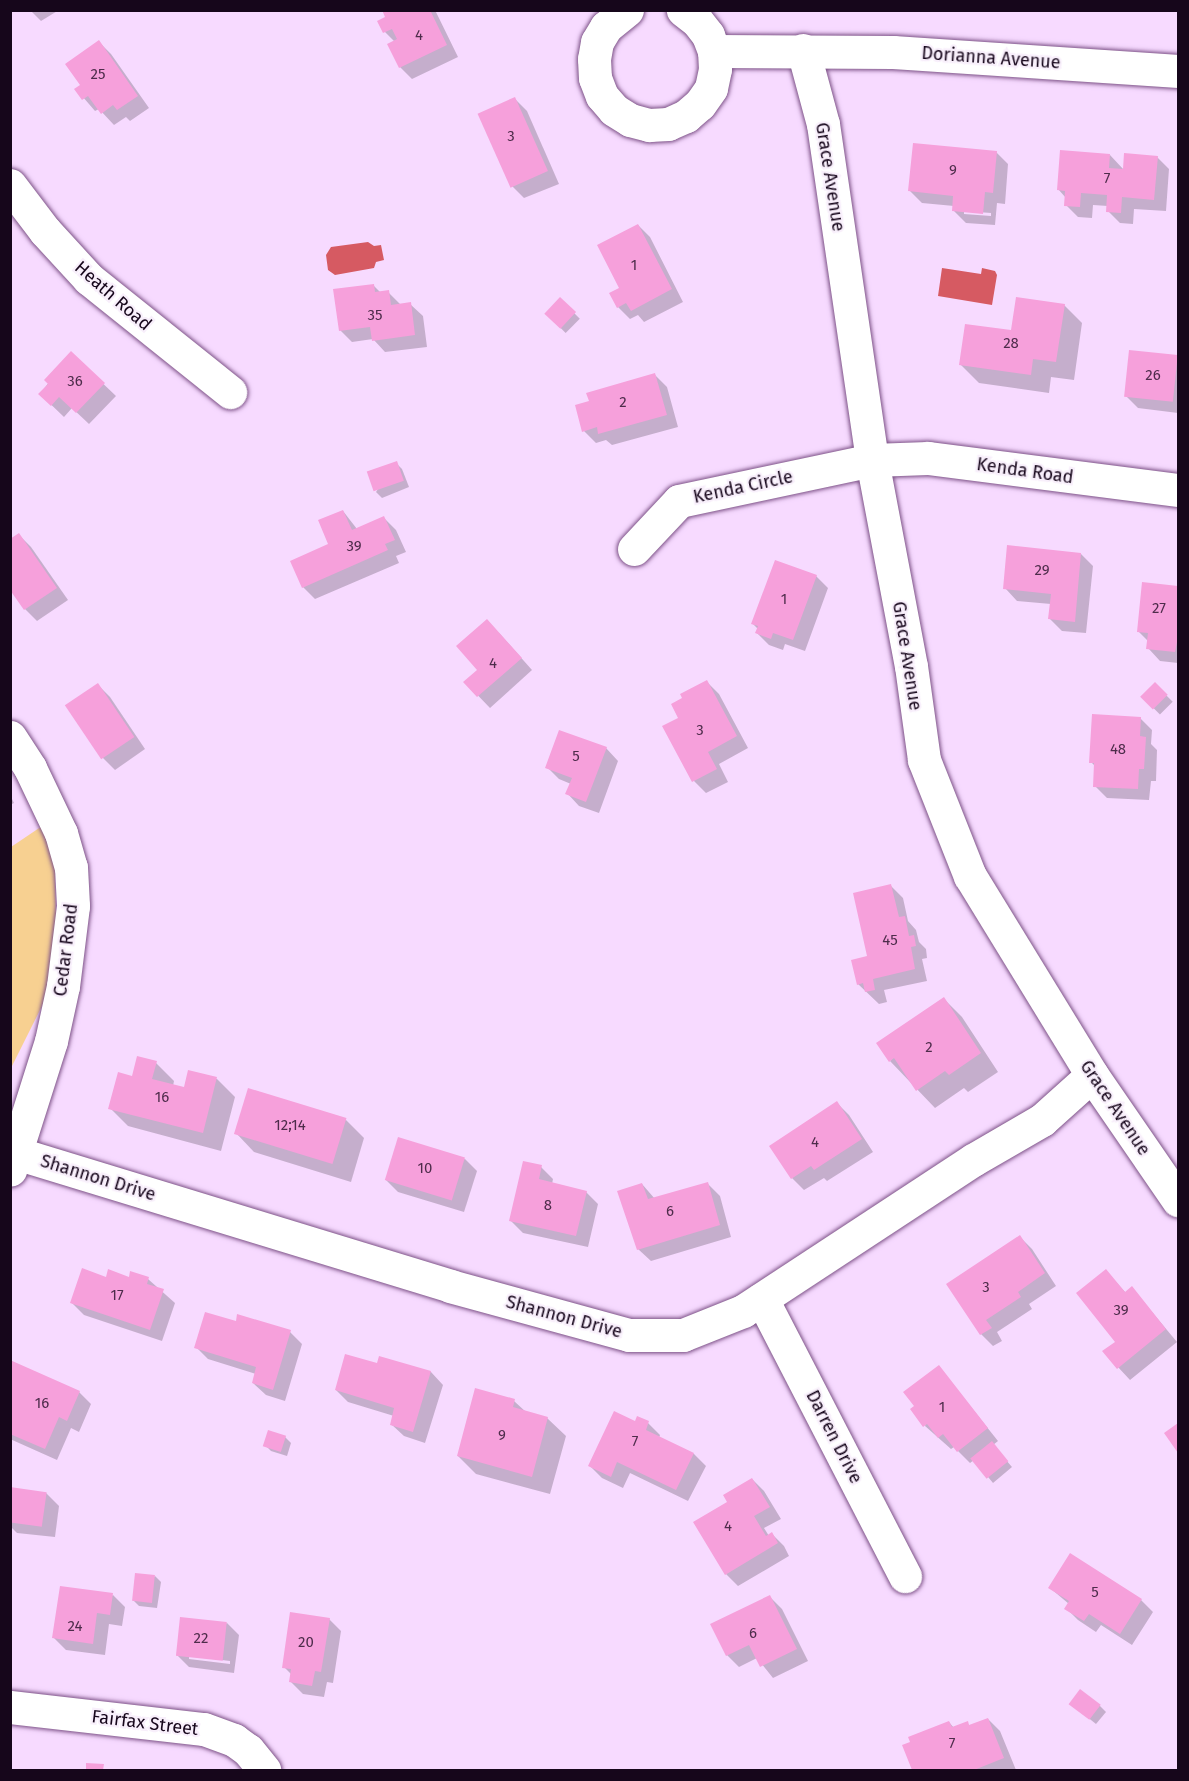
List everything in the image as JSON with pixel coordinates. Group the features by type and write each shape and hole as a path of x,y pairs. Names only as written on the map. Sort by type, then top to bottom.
{"street":[{"path":"627,10 606,27 597,42 594,59 595,78 602,96 614,110 630,120 649,125 668,124 693,110 711,88 715,69 714,51 708,35 697,21 683,10"},
{"name":"Dorianna Avenue","path":"714,51 804,50 1020,59 1179,71"},
{"name":"Grace Avenue","path":"804,50 823,124 872,460 911,666 924,760 970,876 1092,1075 1179,1200"},
{"name":"Heath Road","path":"10,185 45,231 89,279 230,392"},
{"name":"Kenda Road","path":"872,460 928,458 1179,490"},
{"name":"Kenda Circle","path":"634,549 679,501 872,460"},
{"name":"Cedar Road","path":"10,737 30,768 61,833 71,867 73,906 64,976 51,1041 13,1162"},
{"name":"Shannon Drive","path":"13,1162 629,1335 683,1335 743,1311 762,1299 973,1160 1042,1120 1092,1075"},
{"name":"Darren Drive","path":"762,1299 905,1576"},
{"name":"Fairfax Street","path":"10,1707 204,1730 234,1740 248,1750 264,1770"}],"shaded area":[{"path":"368,242 374,246 381,245 384,260 376,262 374,268 335,275 328,270 326,255 331,247"},
{"path":"942,268 981,274 982,268 995,271 997,275 992,305 938,296"},
{"path":"54,818 57,976 11,1068 11,847"}],"building":[{"path":"382,10 430,10 447,45 399,68 387,44 397,39 392,29 383,33 377,21 385,17"},
{"path":"99,40 138,96 117,110 113,105 101,114 88,96 82,100 74,89 80,85 65,64"},
{"path":"515,97 548,171 510,188 478,114"},
{"path":"913,143 997,151 993,193 985,192 983,214 952,211 953,196 908,191"},
{"path":"1060,150 1110,154 1109,168 1123,169 1124,153 1158,156 1154,200 1122,197 1121,213 1106,212 1107,195 1081,193 1080,207 1064,206 1065,191 1057,190"},
{"path":"638,224 672,289 631,311 626,303 617,308 609,293 619,288 597,245"},
{"path":"374,284 375,292 389,290 391,305 411,302 415,335 372,341 370,327 339,331 333,289"},
{"path":"560,297 576,312 560,329 544,314"},
{"path":"1016,297 1065,304 1056,362 1033,359 1031,375 959,365 965,324 1011,330"},
{"path":"1129,350 1178,355 1173,402 1124,397"},
{"path":"71,351 105,383 76,413 59,397 51,406 38,394 48,384 44,380"},
{"path":"655,373 667,415 598,434 597,427 582,432 575,405 589,401 586,393"},
{"path":"397,461 404,481 374,491 367,471"},
{"path":"343,510 352,530 384,516 395,540 385,544 388,550 302,588 290,561 328,544 318,520"},
{"path":"19,533 57,588 24,610 10,590 10,539"},
{"path":"1007,545 1081,553 1075,622 1048,619 1051,594 1003,589"},
{"path":"775,560 817,575 793,640 773,633 771,639 755,633 758,626 751,624"},
{"path":"1142,582 1178,586 1178,637 1175,652 1146,649 1148,633 1137,632"},
{"path":"487,619 522,658 477,697 463,682 477,670 456,646"},
{"path":"707,680 737,736 708,752 717,769 692,782 662,726 678,718 671,704 682,698 680,694"},
{"path":"1155,682 1168,695 1153,710 1140,697"},
{"path":"98,683 134,737 101,759 65,705"},
{"path":"1092,714 1141,717 1140,736 1146,737 1144,769 1139,769 1138,789 1093,787 1094,763 1089,763"},
{"path":"559,730 607,747 586,802 565,794 572,778 545,768"},
{"path":"891,884 899,917 905,916 909,936 914,935 916,946 911,947 915,969 873,979 875,990 865,992 863,983 857,985 851,960 867,956 853,893"},
{"path":"944,997 981,1053 949,1075 945,1071 916,1091 894,1058 889,1062 876,1043"},
{"path":"137,1056 157,1061 152,1079 184,1087 188,1070 217,1077 203,1133 108,1109 118,1072 132,1076"},
{"path":"248,1088 346,1118 332,1164 234,1134"},
{"path":"837,1101 862,1139 814,1170 811,1166 791,1179 769,1146"},
{"path":"398,1137 465,1157 452,1200 385,1180"},
{"path":"523,1161 542,1165 539,1179 587,1191 576,1236 509,1221"},
{"path":"708,1182 720,1225 637,1250 617,1191 642,1183 648,1199"},
{"path":"1020,1235 1045,1273 1018,1292 1021,1297 986,1320 992,1328 980,1335 946,1284"},
{"path":"82,1268 106,1277 108,1269 129,1277 130,1271 149,1277 147,1284 164,1289 150,1330 70,1303"},
{"path":"1106,1269 1125,1292 1132,1286 1166,1329 1117,1369 1102,1351 1115,1342 1076,1293"},
{"path":"205,1312 236,1321 237,1314 291,1330 273,1390 252,1383 256,1367 194,1348"},
{"path":"345,1354 377,1363 379,1356 431,1371 413,1432 390,1425 394,1408 335,1390"},
{"path":"10,1360 80,1391 67,1421 59,1417 45,1449 10,1434"},
{"path":"939,1365 988,1428 957,1452 943,1434 938,1438 927,1424 923,1427 910,1409 914,1406 903,1392"},
{"path":"475,1388 515,1399 513,1407 548,1417 532,1477 457,1456"},
{"path":"614,1411 635,1421 637,1416 649,1421 646,1430 694,1453 676,1490 617,1462 611,1477 588,1466"},
{"path":"1178,1423 1178,1453 1164,1433"},
{"path":"268,1430 286,1436 281,1452 263,1446"},
{"path":"992,1441 1008,1461 987,1479 970,1459"},
{"path":"752,1478 770,1507 754,1516 766,1536 772,1532 778,1543 725,1575 693,1522 727,1502 723,1495"},
{"path":"10,1487 47,1492 42,1527 10,1522"},
{"path":"1070,1553 1142,1599 1120,1634 1089,1614 1084,1621 1064,1609 1069,1601 1048,1588"},
{"path":"135,1573 155,1575 152,1603 132,1601"},
{"path":"60,1586 113,1593 110,1615 97,1613 93,1644 52,1638"},
{"path":"770,1595 797,1649 760,1667 749,1645 726,1656 710,1624"},
{"path":"290,1612 330,1618 321,1672 315,1671 312,1686 289,1682 291,1669 282,1668"},
{"path":"180,1617 227,1622 223,1661 176,1656"},
{"path":"1080,1689 1101,1705 1089,1720 1069,1704"},
{"path":"988,1718 1004,1758 974,1770 912,1770 902,1745 910,1742 908,1737 949,1721 952,1727 968,1721 969,1725"},
{"path":"86,1763 104,1764 103,1770 86,1770"}]}
